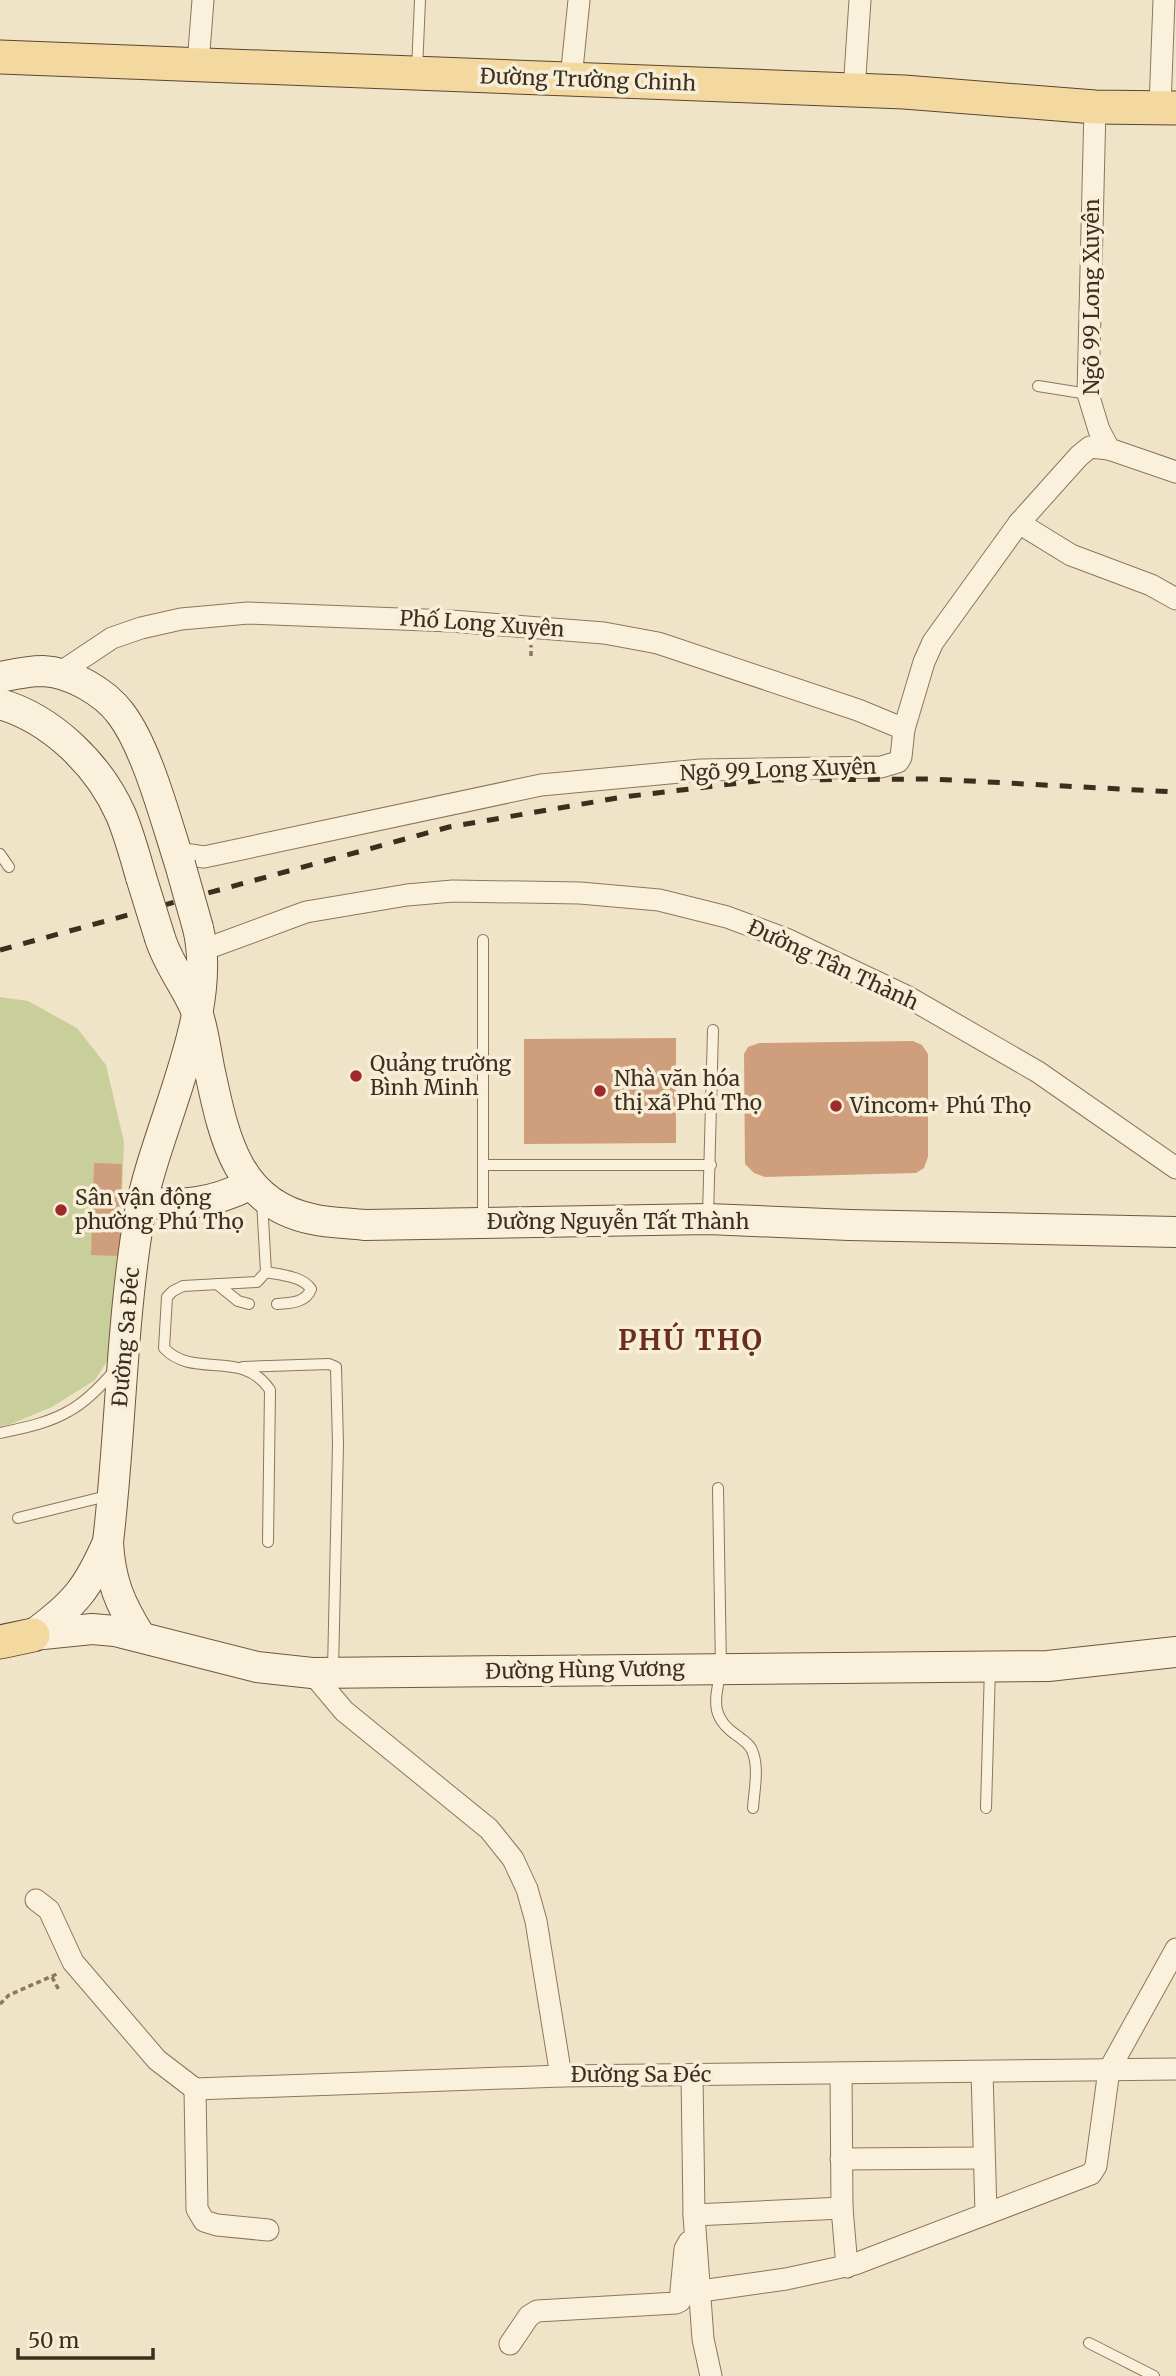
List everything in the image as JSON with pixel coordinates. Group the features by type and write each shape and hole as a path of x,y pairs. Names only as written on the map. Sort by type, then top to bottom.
{"main road":[{"name":"Đường Trường Chinh","path":"0,57 854,91 1095,107 1168,108"},
{"path":"0,677 42,671 58,674 77,680 99,693 121,713 146,762 179,858 201,939 198,1014 218,1108 229,1143 256,1192 230,1195 208,1202 168,1205 142,1202"},
{"path":"0,704 54,729 79,754 106,789 120,813 166,958 198,1014"},
{"name":"Đường Sa Đéc","path":"140,1636 118,1599 109,1561 108,1542 124,1360 142,1202 198,1014"},
{"name":"Đường Nguyễn Tất Thành","path":"256,1192 282,1210 311,1219 351,1224 708,1219 1176,1232"},
{"name":"Đường Sa Đéc","path":"33,1635 78,1597 89,1582 108,1542"},
{"name":"Đường Hùng Vương","path":"0,1642 33,1635 92,1629 140,1636 257,1667 322,1673 1048,1666 1176,1652"}],"street":[{"path":"198,64 203,0"},
{"path":"570,79 579,0"},
{"path":"854,91 860,0"},
{"path":"1164,0 1168,108"},
{"name":"Ngõ 99 Long Xuyên","path":"1095,107 1088,394 1099,430 1109,449"},
{"name":"Ngõ 99 Long Xuyên","path":"179,858 204,857 541,785 701,769 889,766 898,762 901,757 904,729 924,662 933,642 1019,523 1084,451 1090,447 1109,449"},
{"path":"1109,449 1176,472"},
{"path":"1019,523 1071,555 1151,585 1176,599"},
{"name":"Phố Long Xuyên","path":"58,674 112,638 181,619 248,614 451,621 604,633 658,643 858,710 904,729"},
{"name":"Đường Tân Thành","path":"201,939 306,912 407,895 453,891 580,893 659,900 727,917 786,939 908,997 1038,1072 1176,1168"},
{"name":"Đường Sa Đéc","path":"322,1673 344,1711 489,1829 513,1859 527,1889 536,1921 561,2076 1176,2069"},
{"path":"36,1900 49,1910 73,1962 157,2060 195,2089 561,2076"},
{"path":"701,2291 846,2267 1091,2174 1096,2166 1109,2070 1176,1949"},
{"path":"982,2072 986,2213"},
{"path":"841,2073 842,2208 846,2267"},
{"path":"692,2075 695,2225 703,2339 711,2376"},
{"path":"195,2089 197,2209 204,2221 217,2225 268,2230"},
{"path":"841,2159 983,2158"},
{"path":"695,2225 842,2208"},
{"path":"510,2344 529,2316 537,2311 680,2301 686,2245 695,2225"}],"lane":[{"path":"417,73 419,0"},
{"path":"1038,386 1088,394"},
{"path":"0,854 9,867"},
{"path":"482,1223 483,940"},
{"path":"708,1219 713,1030"},
{"path":"482,1165 710,1165"},
{"path":"256,1192 265,1272 257,1282 183,1286 173,1291 167,1297 164,1348 174,1359 194,1363 236,1367 329,1364 336,1367 338,1444 322,1673"},
{"path":"265,1272 297,1279 310,1285 309,1295 303,1299 277,1304"},
{"path":"217,1284 238,1301 249,1304"},
{"path":"0,1433 36,1425 70,1411 103,1383 124,1360"},
{"path":"236,1367 254,1373 270,1390 268,1542"},
{"path":"718,1488 721,1669 716,1696 717,1713 724,1727 748,1744 754,1754 753,1808"},
{"path":"18,1518 113,1494"},
{"path":"986,1808 990,1667"},
{"path":"1088,2343 1154,2376"}],"path":[{"path":"0,2004 9,1995 52,1977 73,1962"},
{"path":"52,1977 60,1992"}],"green space":[{"name":"Sân vận động phường Phú Thọ","path":"0,997 28,1001 77,1028 106,1065 124,1142 116,1347 95,1380 52,1407 0,1426"}],"building":[{"name":"Nhà văn hóa thị xã Phú Thọ","path":"676,1038 676,1143 524,1144 524,1039"},
{"name":"Vincom+ Phú Thọ","path":"913,1041 922,1045 928,1054 928,1157 924,1168 916,1173 765,1177 754,1173 745,1164 744,1054 748,1047 759,1043"},
{"path":"94,1163 122,1164 120,1256 91,1255"}],"railway":[{"path":"0,950 449,827 623,797 765,780 932,779 1176,792"}],"place":[{"name":"Quảng trường Bình Minh","path":"356,1076"},
{"name":"Nhà văn hóa thị xã Phú Thọ","path":"600,1091"},
{"name":"Vincom+ Phú Thọ","path":"836,1106"},
{"name":"Sân vận động phường Phú Thọ","path":"61,1210"}],"district":[{"name":"PHÚ THỌ","path":"691,1340"}]}
